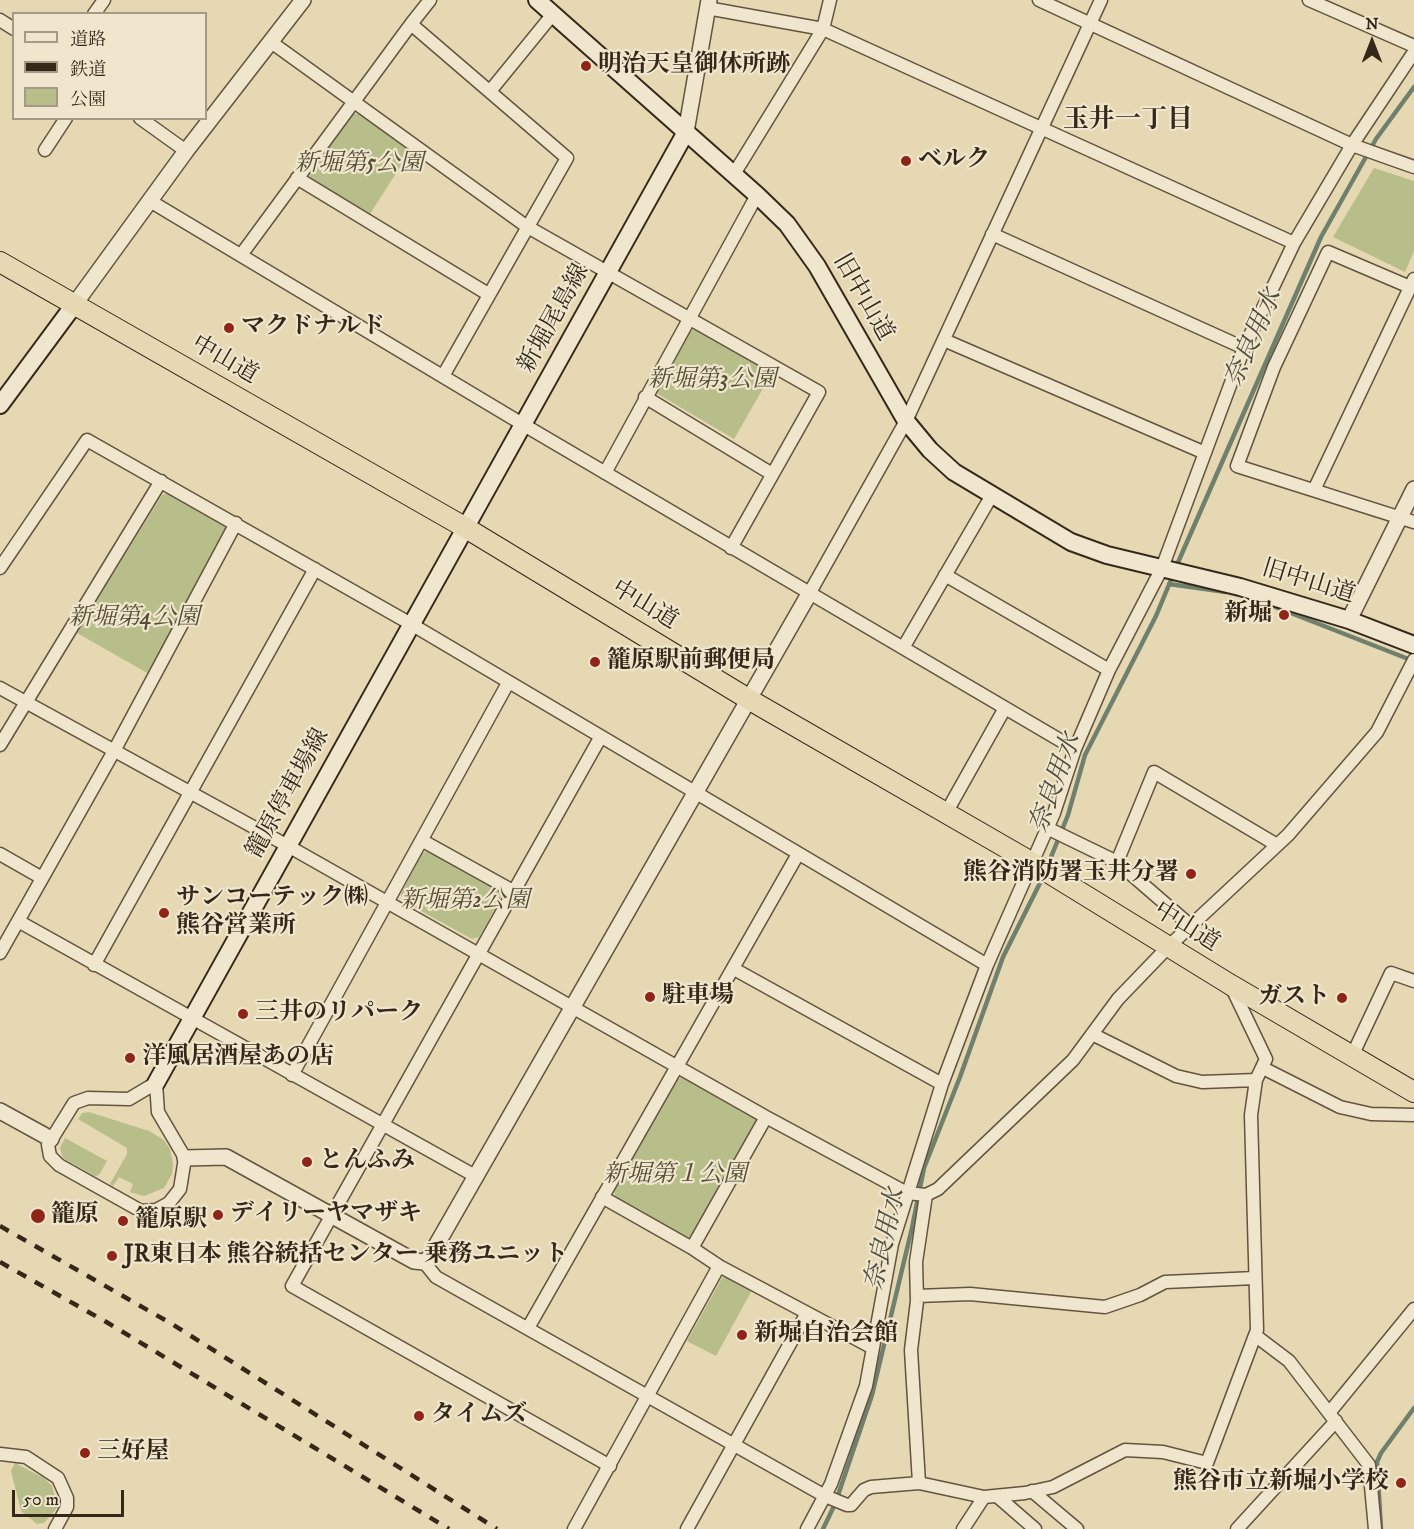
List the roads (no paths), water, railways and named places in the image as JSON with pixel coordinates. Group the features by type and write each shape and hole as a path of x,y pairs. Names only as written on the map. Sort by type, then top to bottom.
{"highway":[{"name":"中山道","path":"0,262 466,528 750,700 1034,864 1231,985 1414,1092"}],"main road":[{"name":"旧中山道","path":"537,0 758,195 787,224 817,266 906,421 930,450 954,472 1071,542 1107,555 1350,620 1414,645"},
{"name":"新堀尾島線","path":"466,528 686,132"},
{"path":"0,405 74,304"},
{"name":"籠原停車場線","path":"156,1083 466,528"}],"street":[{"path":"74,304 186,151 303,0"},
{"path":"240,255 430,0"},
{"path":"734,174 823,29 830,0"},
{"path":"1039,0 1352,145 1414,167"},
{"path":"424,1262 433,1253 477,1177 694,793 750,700 906,421 992,234 1044,129 1101,0"},
{"path":"1309,0 1414,46"},
{"path":"686,132 708,4 823,29 1294,243"},
{"path":"491,90 553,14"},
{"path":"411,24 491,90 567,158 526,226 443,376"},
{"path":"271,42 526,226 819,392 731,548"},
{"path":"807,1529 828,1497 856,1419 866,1386 892,1244 942,1084 987,965 1051,830 1075,749 1109,670 1172,571 1205,453 1244,348 1294,243 1352,145 1414,52"},
{"path":"45,150 65,120"},
{"path":"143,120 186,151"},
{"path":"297,178 488,294"},
{"path":"605,473 758,195"},
{"path":"150,201 731,548 1075,749"},
{"path":"992,234 1244,348"},
{"path":"1314,490 1412,283 1328,252 1274,368 1237,466 1407,520"},
{"path":"944,339 1205,453"},
{"path":"645,397 772,474"},
{"path":"0,568 87,440 411,624 600,738 987,965"},
{"path":"0,745 161,481"},
{"path":"1350,620 1407,520 1414,489"},
{"path":"903,648 992,495"},
{"path":"0,953 114,751 236,524"},
{"path":"94,965 189,791 315,569"},
{"path":"945,575 1109,670"},
{"path":"0,688 288,846 766,1117 907,1194 926,1195 938,1189 1073,1060 1118,999 1168,947 1277,845 1377,732 1414,660"},
{"path":"292,1075 386,902 423,841 508,683"},
{"path":"946,813 1005,708"},
{"path":"600,738 292,1286 610,1466"},
{"path":"1117,862 1154,772 1277,845"},
{"path":"1051,830 1117,862 1191,926"},
{"path":"423,841 513,891"},
{"path":"0,854 42,878"},
{"path":"528,1328 798,854"},
{"path":"18,921 477,1177"},
{"path":"734,969 942,1084"},
{"path":"1352,1056 1391,973 1414,981"},
{"path":"185,1158 226,1156 414,1261 424,1262 436,1277 828,1497 845,1504 851,1505 864,1490 871,1487 919,1484 991,1497 1053,1487 1125,1450 1163,1452 1207,1463 1256,1336 1251,1115 1256,1080 1266,1059 1231,985"},
{"path":"1092,1034 1176,1076 1202,1082 1256,1080"},
{"path":"1263,1068 1340,1107 1371,1114 1414,1115"},
{"path":"156,1083 158,1112 185,1158 184,1174 175,1197 156,1210 141,1211 59,1165 48,1151 51,1139 69,1108 80,1100 129,1099 156,1083"},
{"path":"0,1111 51,1139"},
{"path":"692,1248 766,1117"},
{"path":"919,1484 911,1350 917,1296 916,1262 926,1195"},
{"path":"602,1197 719,1266 873,1348"},
{"path":"574,1529 719,1266"},
{"path":"917,1296 969,1294 1105,1307 1140,1295 1165,1282 1255,1278"},
{"path":"1237,1529 1332,1417 1414,1309"},
{"path":"687,1529 807,1313"},
{"path":"1256,1336 1289,1361 1369,1465 1375,1529"},
{"path":"0,1454 26,1457 58,1479 67,1498 67,1507 56,1529"},
{"path":"1032,1491 1077,1529"},
{"path":"963,1529 991,1497"},
{"path":"991,1497 1035,1529"}],"waterway":[{"name":"奈良用水","path":"1176,567 1321,237 1376,139 1414,87"},
{"name":"奈良用水","path":"1047,867 1068,815 1085,755 1156,616 1173,575"},
{"path":"1169,584 1226,592"},
{"path":"1260,601 1411,660"},
{"name":"奈良用水","path":"823,1529 835,1504 872,1395 924,1168 960,1077 1003,957 1044,875"},
{"path":"1381,1529 1377,1462 1414,1408"}],"railway":[{"path":"0,1226 172,1324 497,1529"},
{"path":"0,1262 108,1323 449,1529"}],"place":[{"name":"明治天皇御休所跡","path":"586,66"},
{"name":"ベルク","path":"906,161"},
{"name":"マクドナルド","path":"229,328"},
{"name":"新堀","path":"1284,615"},
{"name":"籠原駅前郵便局","path":"595,662"},
{"name":"熊谷消防署玉井分署","path":"1191,874"},
{"name":"サンコーテック㈱ 熊谷営業所","path":"164,913"},
{"name":"駐車場","path":"650,997"},
{"name":"ガスト","path":"1342,998"},
{"name":"三井のリパーク","path":"243,1014"},
{"name":"洋風居酒屋あの店","path":"130,1058"},
{"name":"とんふみ","path":"307,1162"},
{"name":"デイリーヤマザキ","path":"218,1215"},
{"name":"籠原","path":"38,1216"},
{"name":"籠原駅","path":"123,1221"},
{"name":"JR東日本 熊谷統括センター 乗務ユニット","path":"112,1256"},
{"name":"新堀自治会館","path":"742,1335"},
{"name":"タイムズ","path":"419,1416"},
{"name":"三好屋","path":"85,1453"},
{"name":"熊谷市立新堀小学校","path":"1401,1483"}],"district":[{"name":"玉井一丁目","path":"1128,122"}],"park label":[{"name":"新堀第5公園","path":"359,165"},
{"name":"新堀第3公園","path":"712,381"},
{"name":"新堀第4公園","path":"134,619"},
{"name":"新堀第2公園","path":"465,902"},
{"name":"新堀第１公園","path":"675,1176"}]}
